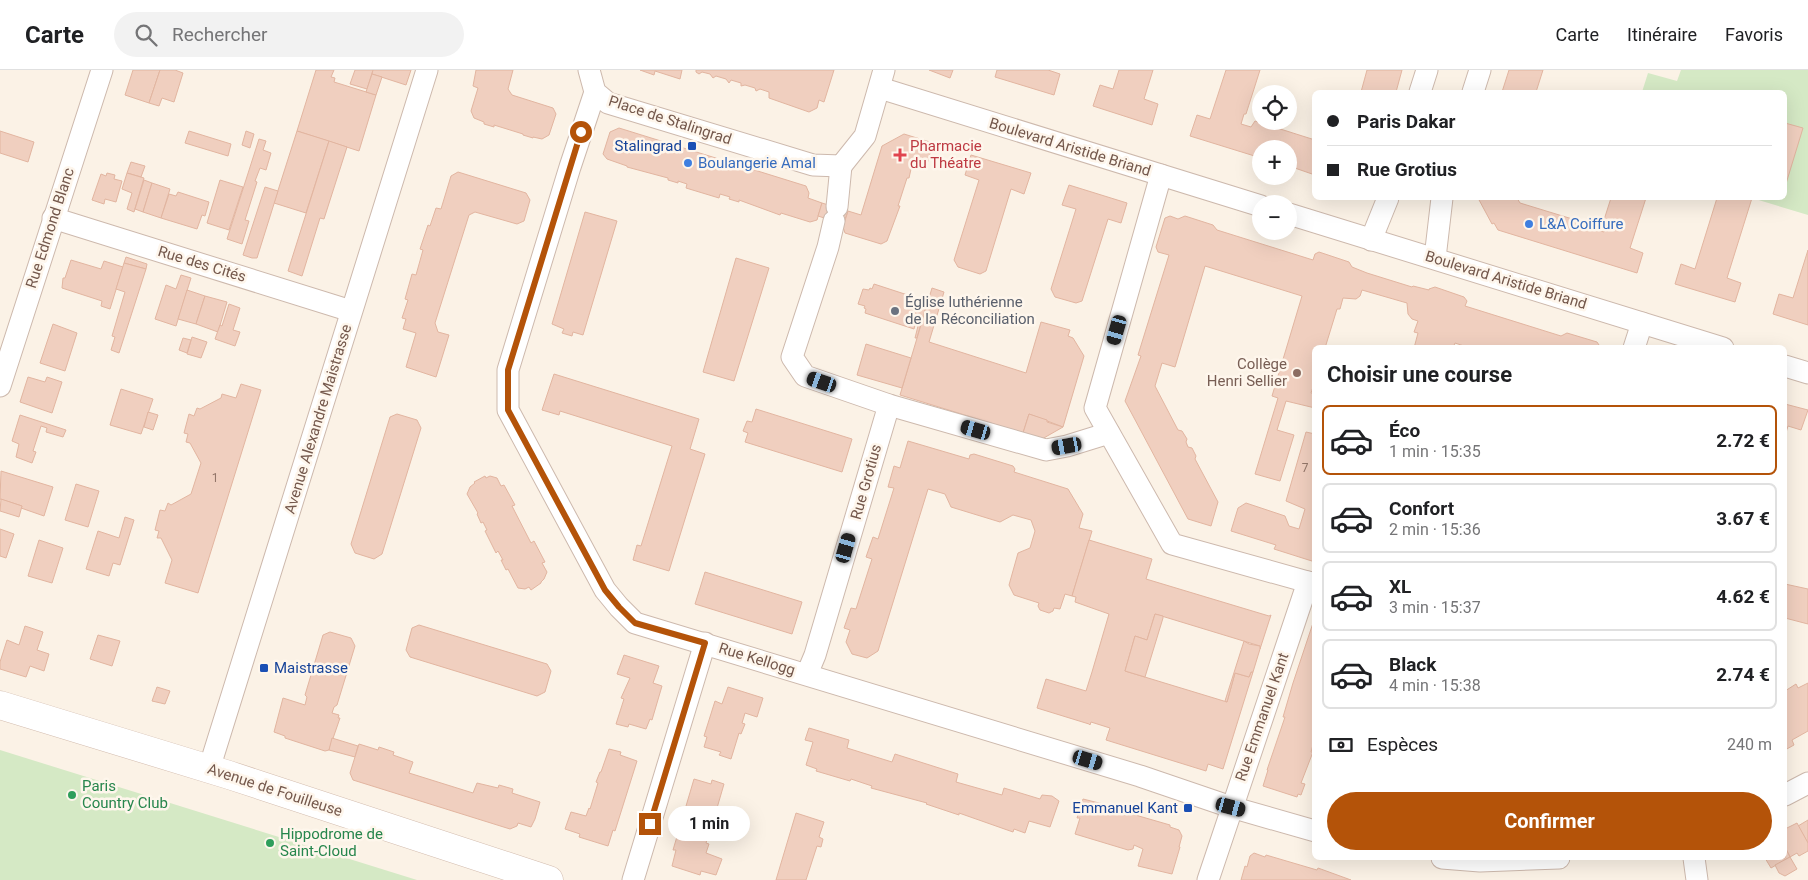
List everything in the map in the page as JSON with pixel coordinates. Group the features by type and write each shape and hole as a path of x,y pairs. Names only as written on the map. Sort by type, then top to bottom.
{"street":[{"name":"Rue Edmond Blanc","path":"0,386 102,70"},
{"name":"Avenue Alexandre Maistrasse","path":"209,769 427,70"},
{"name":"Place de Stalingrad","path":"589,70 595,92 608,103 813,165 841,166"},
{"path":"1421,90 1427,70"},
{"path":"1474,90 1480,70"},
{"path":"882,79 865,136 841,166 836,214 828,247 792,357 805,376 889,405 1046,450 1067,446 1109,433"},
{"name":"Boulevard Aristide Briand","path":"882,79 1161,175 1252,203"},
{"name":"Rue Kellogg","path":"595,92 508,370 508,410 605,590 619,607 635,623 1140,776 1231,807 1312,830"},
{"path":"1161,175 1095,408 1172,544 1312,583"},
{"path":"1371,240 1387,200"},
{"path":"1435,258 1442,200"},
{"name":"Boulevard Aristide Briand","path":"1297,217 1713,345"},
{"name":"Rue des Cités","path":"53,218 351,311"},
{"path":"1635,345 1642,323"},
{"path":"1787,367 1808,373"},
{"name":"Rue Grotius","path":"807,674 815,655 889,405"},
{"name":"Rue Emmanuel Kant","path":"1208,880 1231,807 1312,583"},
{"path":"633,880 705,643"},
{"name":"Avenue de Fouilleuse","path":"0,705 209,769 549,880"},
{"path":"1787,794 1808,783"},
{"path":"1467,860 1506,860"},
{"path":"1694,860 1697,880"}],"green space":[{"path":"1681,70 1808,70 1808,215 1759,200 1787,200 1787,90 1643,90 1648,73 1677,81"},
{"name":"Paris Country Club","path":"0,750 417,880 0,880"}],"building":[{"path":"133,70 160,70 149,103 125,95"},
{"path":"160,70 175,70 183,73 174,102 162,98 159,106 149,103"},
{"path":"316,70 334,70 331,77 335,78 334,82 376,95 359,151 297,131"},
{"path":"355,70 373,70 367,89 350,84"},
{"path":"373,70 411,70 406,85 372,74"},
{"path":"476,70 513,70 508,89 512,95 553,108 556,114 549,135 542,139 533,138 494,125 494,127 484,124 484,122 474,118 471,111 478,88 473,86"},
{"path":"640,70 682,70 680,79 655,71 654,75"},
{"path":"696,70 834,70 824,102 819,100 817,108 809,112 769,98 769,92 760,89 756,91 755,88 745,85 741,86 741,83 731,80 729,83 726,79 716,76 713,78 710,74 702,72 699,74"},
{"path":"929,70 953,70 950,78"},
{"path":"997,70 1048,70 1060,74 1054,95 995,77"},
{"path":"1119,70 1153,70 1144,99 1158,104 1152,125 1093,106 1100,85 1113,89"},
{"path":"1226,70 1260,70 1255,85 1252,85 1252,95 1241,124 1251,127 1252,126 1252,130 1283,130 1312,139 1312,174 1297,169 1297,140 1252,140 1252,155 1190,136 1197,115 1210,119"},
{"path":"1367,70 1402,70 1397,90 1362,90"},
{"path":"1509,70 1543,70 1537,90 1503,90"},
{"path":"372,74 382,77 376,95 366,92"},
{"path":"1787,124 1803,128 1787,180"},
{"path":"619,128 806,186 809,193 808,198 822,203 817,220 810,222 781,213 780,215 739,200 739,202 729,199 730,197 720,194 719,198 686,188 687,184 668,180 668,178 627,167 607,159 603,154 610,132"},
{"path":"0,131 34,142 28,162 0,153"},
{"path":"189,131 231,144 228,156 185,143"},
{"path":"246,131 254,134 250,148 242,145"},
{"path":"297,131 329,141 306,213 274,203"},
{"path":"904,134 933,143 927,164 913,160 909,178 907,178 898,206 900,206 887,241 881,244 845,233 843,227 848,211 861,215 882,146"},
{"path":"259,139 266,141 263,150 271,153 266,170 260,168 255,181 257,182 245,220 249,221 242,244 227,239"},
{"path":"329,141 347,147 324,219 320,218 302,276 288,271"},
{"path":"971,155 1031,173 1024,194 1011,189 986,271 980,274 958,267 954,260 979,180 965,175"},
{"path":"131,162 145,166 141,177 127,173"},
{"path":"458,172 526,193 530,200 524,221 517,224 475,212 469,215 435,323 438,332 449,335 436,377 406,367 416,333 403,329 406,319 402,318 408,300 405,299 412,274 416,275 423,250 420,249 428,225 430,226 436,208 441,209 451,176"},
{"path":"107,173 115,175 114,179 122,181 116,202 105,199 104,204 92,200 101,174 106,176"},
{"path":"127,173 144,178 134,212 127,209 132,193 122,189"},
{"path":"144,180 152,183 143,212 135,209"},
{"path":"220,180 243,187 229,230 207,223"},
{"path":"152,183 170,189 161,218 143,212"},
{"path":"1069,185 1127,203 1121,223 1108,219 1082,301 1076,303 1055,297 1051,289 1076,209 1062,205"},
{"path":"265,187 278,191 257,258 252,258 243,255"},
{"path":"178,192 209,202 205,216 202,215 197,229 161,218 169,194 176,196"},
{"path":"1479,200 1518,200 1520,203 1592,225 1593,229 1604,232 1607,224 1603,223 1610,200 1645,200 1630,248 1643,253 1637,273 1498,230 1494,223 1492,224"},
{"path":"1716,200 1751,200 1727,278 1741,283 1735,302 1675,284 1681,264 1695,269"},
{"path":"822,203 848,211 843,224 818,216"},
{"path":"585,212 617,221 583,335 573,332 572,336 562,333 564,329 552,324"},
{"name":"Collège Henri Sellier","path":"1170,216 1178,219 1185,216 1213,225 1217,230 1313,260 1315,254 1319,252 1349,262 1352,267 1367,273 1412,287 1429,290 1435,287 1464,297 1467,301 1465,306 1561,336 1567,333 1597,342 1599,345 1461,345 1455,343 1454,345 1415,345 1418,333 1414,332 1418,321 1412,319 1408,314 1407,303 1362,290 1360,296 1356,299 1343,298 1340,309 1337,309 1326,345 1312,345 1312,407 1286,401 1277,430 1294,435 1280,481 1255,474 1278,398 1272,396 1302,296 1205,266 1175,367 1162,363 1155,386 1178,430 1182,431 1187,439 1188,447 1192,448 1196,456 1195,459 1218,502 1211,526 1188,519 1125,401 1141,356 1138,355 1169,255 1158,252 1156,247 1165,218"},
{"path":"1808,250 1808,325 1773,314 1779,294 1793,298"},
{"path":"126,257 147,264 146,269 124,263"},
{"path":"736,258 769,268 734,381 703,372"},
{"path":"71,260 101,269 104,261 123,267 110,309 101,306 102,301 62,288 63,278 65,278"},
{"path":"124,263 146,269 119,353 111,350 115,337 112,336 125,292 116,289"},
{"path":"181,275 191,278 176,326 155,319 166,285 176,289"},
{"name":"Église luthérienne de la Réconciliation","path":"874,284 923,300 922,303 925,304 926,298 928,299 917,338 915,338 918,326 915,325 914,329 865,313 865,306 858,304 863,289 872,289"},
{"path":"932,288 944,292 929,342 1026,373 1041,322 1070,330 1068,336 1073,338 1084,356 1063,427 1029,414 1023,433 900,395"},
{"path":"187,290 205,296 196,324 178,319"},
{"path":"205,296 227,302 218,332 196,324"},
{"path":"229,304 240,308 233,330 240,332 235,346 215,339 220,325 222,326"},
{"path":"53,324 77,333 65,371 40,363"},
{"path":"192,337 207,342 201,358 187,354"},
{"path":"183,338 191,340 187,353 179,350"},
{"path":"866,344 911,358 902,388 857,375"},
{"path":"554,374 699,419 690,449 705,454 669,571 633,560 637,545 641,546 672,446 560,411 559,415 542,410"},
{"path":"28,377 45,382 47,377 62,382 52,413 20,402"},
{"path":"241,384 261,390 198,593 165,583 172,560 161,538 157,538 159,531 155,530 160,510 165,511 168,503 171,505 191,494 201,463 190,443 186,442 188,434 184,433 189,414 194,416 197,408 200,409 221,398 222,394 236,398"},
{"path":"121,389 153,399 141,434 110,425"},
{"path":"1787,405 1808,410 1801,430 1788,426 1787,429"},
{"path":"756,409 852,439 842,472 745,442 748,433 743,431 747,421 752,422"},
{"path":"148,412 158,415 153,430 144,427"},
{"path":"397,414 417,420 421,428 382,554 374,559 355,553 351,544 390,417"},
{"path":"1029,414 1063,427 1042,439 1023,433"},
{"path":"20,415 66,430 63,437 46,432 47,428 41,426 33,451 36,452 32,463 16,457 19,444 12,441"},
{"path":"1306,432 1312,433 1312,561 1274,549 1276,545 1231,531 1238,508 1246,503 1285,516 1289,526 1299,529 1305,509 1286,501"},
{"path":"908,441 969,459 970,455 974,454 1013,466 1014,472 1068,489 1083,514 1079,528 1092,531 1072,596 1065,594 1060,609 1054,608 1049,613 1040,610 1039,603 1014,595 1009,585 1018,553 1030,548 1035,531 1031,520 1013,515 1000,522 951,507 945,494 928,489 878,651 867,658 852,654 846,642 850,630 844,628 851,608 856,609 872,559 866,557 873,537 878,539 894,488 888,487 894,466 900,468"},
{"path":"1,471 53,487 44,516 0,499"},
{"path":"485,476 486,478 490,476 497,478 501,486 504,485 515,505 512,506 531,543 534,541 545,562 542,563 547,572 544,579 531,590 529,587 525,589 518,588 508,569 506,570 501,560 503,560 498,551 496,553 485,531 487,530 483,522 481,523 478,513 467,494 474,482"},
{"path":"76,484 99,491 88,527 65,520"},
{"path":"1,499 22,506 19,517 0,511"},
{"path":"125,517 134,520 120,565 113,563 109,576 86,569 98,531 119,538"},
{"path":"0,529 14,534 6,558 0,556"},
{"path":"39,540 63,548 52,583 28,576"},
{"path":"1089,540 1152,559 1146,579 1269,616 1271,615 1260,649 1260,646 1155,614 1147,640 1135,636 1125,671 1227,702 1235,673 1249,677 1251,672 1253,672 1223,769 1208,764 1206,771 1106,740 1110,728 1091,722 1090,725 1037,708 1046,679 1086,691 1092,672 1109,614 1075,602 1076,597 1072,596"},
{"path":"705,572 802,602 792,634 695,604"},
{"path":"1787,584 1808,589 1808,624 1787,619"},
{"path":"1155,614 1163,616 1163,618 1145,677 1125,671 1135,636 1147,640"},
{"path":"419,625 547,664 551,671 545,692 537,696 410,657 406,650 412,628"},
{"path":"25,626 43,632 37,650 49,654 44,671 30,666 26,677 0,669 0,662 7,640 19,645"},
{"path":"1312,626 1312,755 1301,783 1305,784 1301,795 1298,794 1297,797 1263,786 1285,717 1283,717"},
{"path":"330,632 351,638 355,646 337,705 332,713 339,715 338,718 340,718 329,750 325,751 285,738 285,736 274,732 283,698 305,705 307,697 305,695 323,635"},
{"path":"98,635 120,641 112,666 90,659"},
{"path":"1244,641 1260,646 1260,649 1253,672 1251,672 1249,677 1235,673 1227,702 1225,701"},
{"path":"624,655 659,666 653,683 662,686 652,720 650,719 646,729 629,724 628,727 616,724 624,699 621,698 630,678 617,674"},
{"path":"1808,683 1808,731 1792,740 1794,745 1787,749 1787,690 1796,684 1798,688"},
{"path":"157,687 170,691 165,704 152,701"},
{"path":"728,687 763,698 757,717 745,713 742,723 745,724 741,734 739,733 731,759 719,755 721,752 704,747 707,737 704,736 715,701 722,704"},
{"path":"809,728 849,740 847,748 892,762 895,754 958,774 956,782 1002,795 1004,788 1040,799 1042,795 1052,796 1059,801 1050,827 1029,821 1025,833 1014,829 1013,832 927,803 871,788 872,786 851,779 850,781 816,771 817,769 806,765 813,742 805,740"},
{"path":"332,738 358,746 355,757 329,750"},
{"path":"359,744 378,750 379,747 394,752 393,755 413,762 409,773 473,793 477,783 498,788 499,785 513,789 512,793 540,802 535,819 531,827 518,823 517,826 510,829 353,780 350,773"},
{"path":"609,749 621,752 620,755 637,761 615,831 613,830 608,846 579,837 580,834 565,829 571,812 586,816 590,809 598,783 596,782"},
{"path":"694,779 711,784 712,780 724,784 717,808 720,809 716,818 714,817 706,843 709,844 706,853 722,859 716,875 701,871 700,875 672,866 676,850 673,850"},
{"path":"1083,799 1119,808 1118,810 1170,825 1170,827 1179,830 1182,836 1172,874 1138,866 1143,849 1134,845 1133,849 1128,850 1075,834 1080,818 1077,818"},
{"path":"796,813 824,822 819,837 823,839 821,847 817,846 806,880 776,880"},
{"path":"1808,820 1808,843 1798,826"},
{"path":"1797,823 1808,843 1808,851 1799,856 1797,853 1790,857 1787,851 1787,828"},
{"path":"1254,853 1317,870 1318,868 1351,880 1241,880 1245,866 1247,867 1250,856"},
{"path":"1790,857 1797,869 1785,876 1779,873 1775,865"},
{"path":"1766,860 1785,860 1771,868"}],"place":[{"name":"Stalingrad","path":"692,146"},
{"name":"Pharmacie du Théatre","path":"900,155"},
{"name":"Boulangerie Amal","path":"688,163"},
{"name":"L&A Coiffure","path":"1529,224"},
{"name":"Église luthérienne de la Réconciliation","path":"895,311"},
{"name":"Collège Henri Sellier","path":"1297,373"},
{"name":"Maistrasse","path":"264,668"},
{"name":"Paris Country Club","path":"72,795"},
{"name":"Emmanuel Kant","path":"1188,808"},
{"name":"Hippodrome de Saint-Cloud","path":"270,843"}],"route":[{"path":"581,132 508,370 508,410 605,590 619,607 635,623 705,643 650,824"}]}
